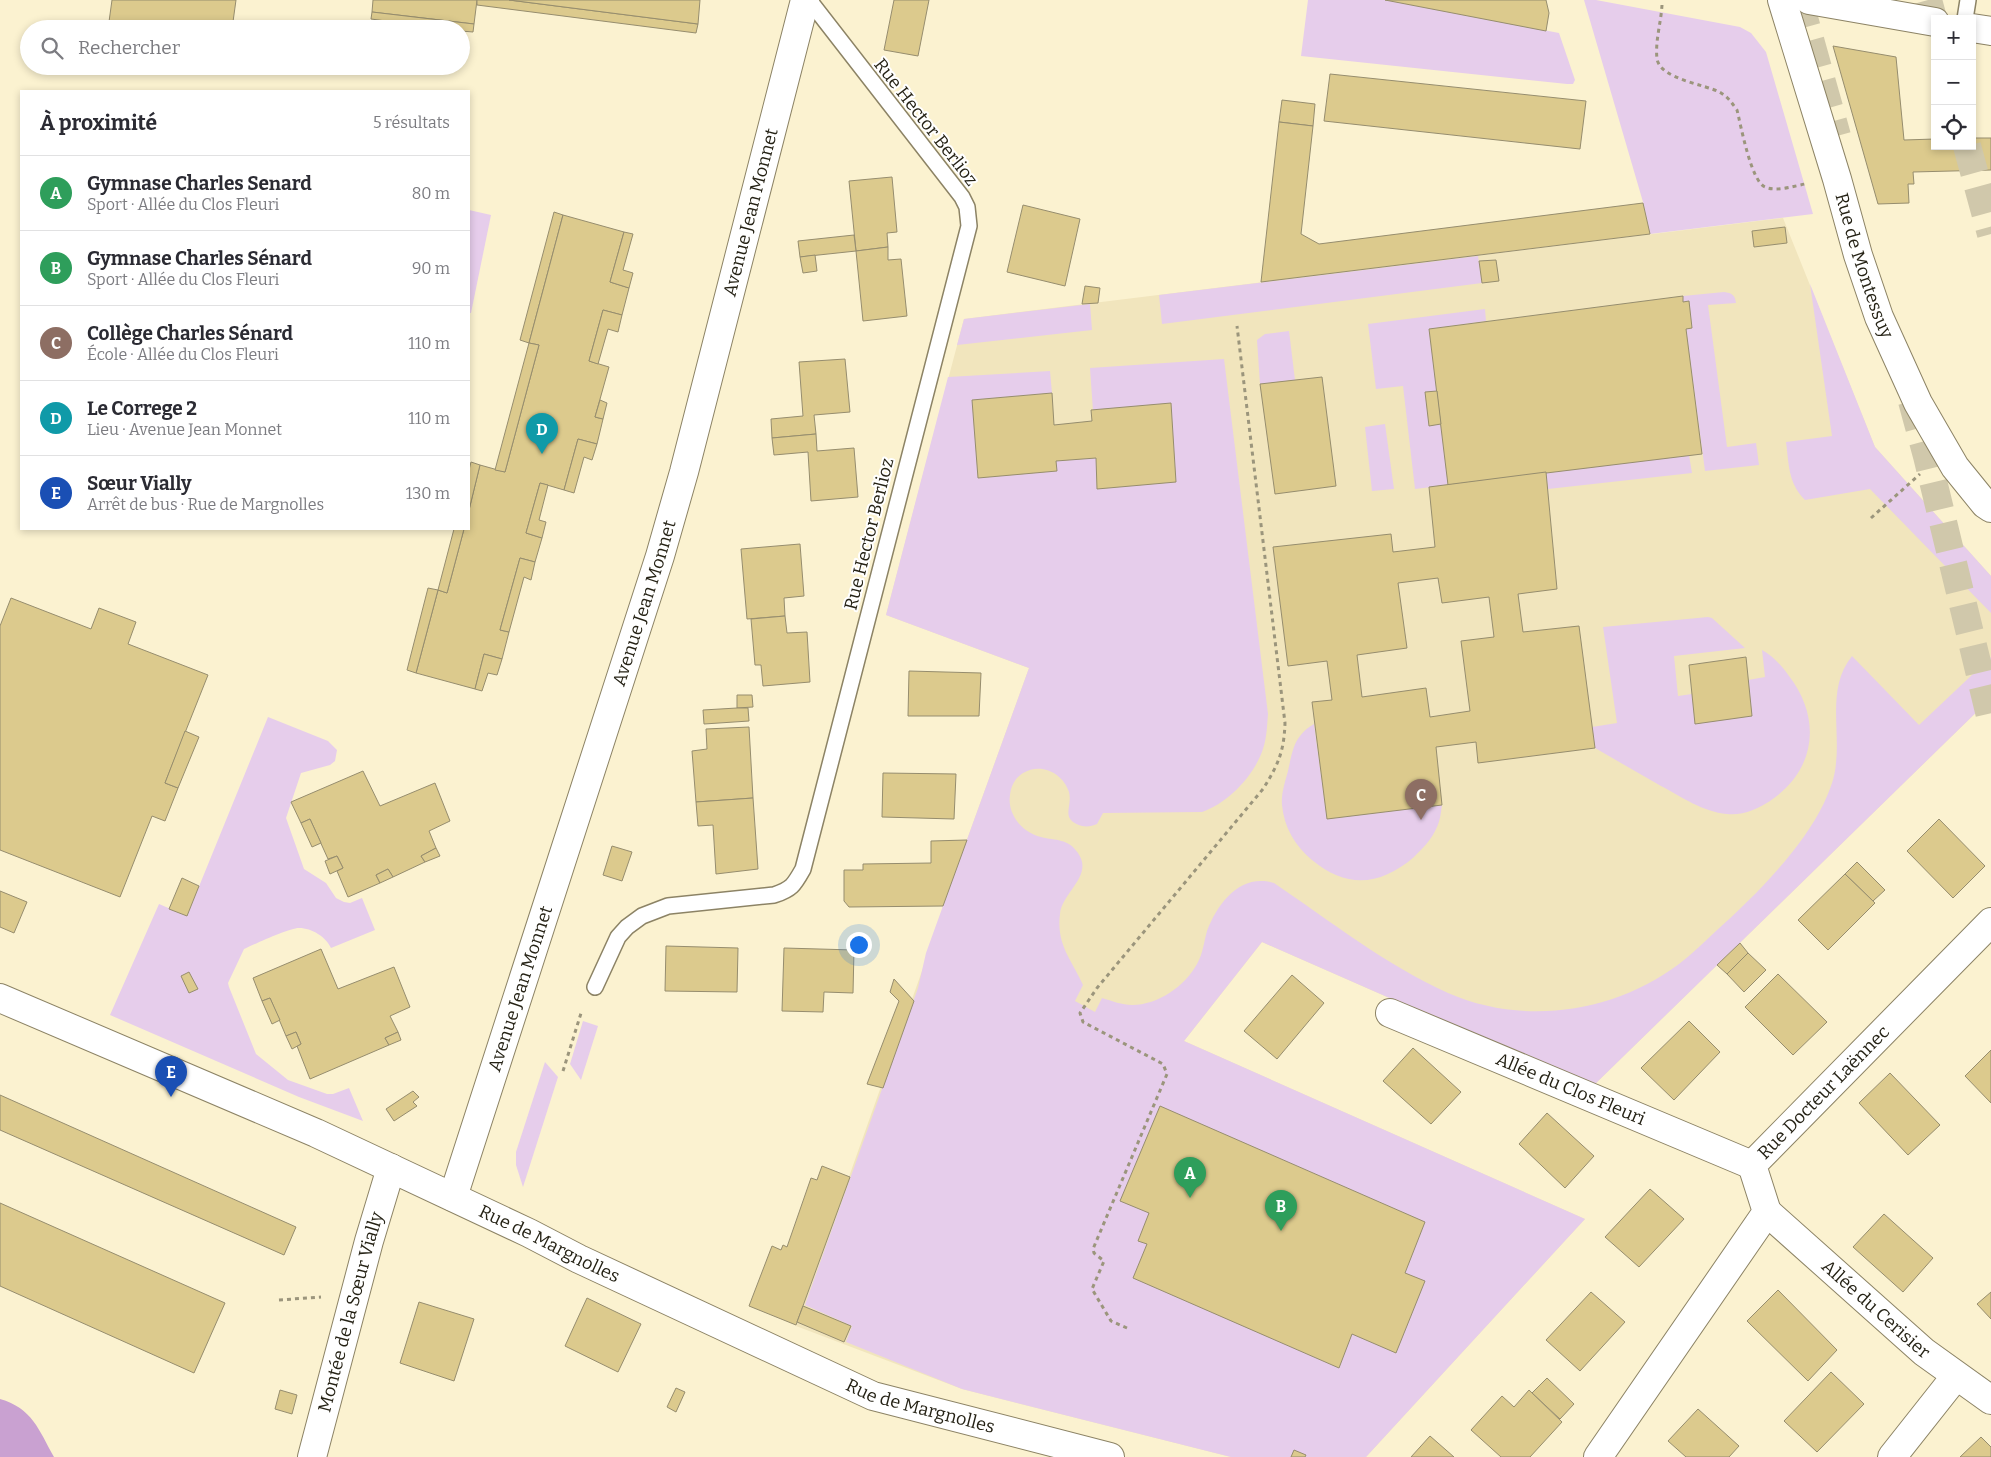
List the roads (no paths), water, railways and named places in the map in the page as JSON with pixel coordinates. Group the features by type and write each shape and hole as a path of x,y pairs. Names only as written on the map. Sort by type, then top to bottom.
{"street":[{"name":"Avenue Jean Monnet","path":"453,1197 660,556 698,417 805,0"},
{"name":"Rue de Montessuy","path":"1782,0 1838,178 1858,255 1879,317 1918,404 1946,453 1955,467 1991,508"},
{"path":"1809,0 1931,21"},
{"path":"1976,29 1991,31"},
{"name":"Rue Docteur Laënnec","path":"1767,1212 1752,1165 1991,922"},
{"name":"Rue de Margnolles","path":"0,998 299,1126 873,1396 1110,1457"},
{"name":"Allée du Clos Fleuri","path":"1390,1014 1752,1165"},
{"name":"Montée de la Sœur Vially","path":"312,1457 369,1241 391,1168"},
{"path":"1598,1457 1767,1212"},
{"name":"Allée du Cerisier","path":"1767,1212 1924,1352 1991,1400"},
{"path":"1892,1457 1956,1376"}],"lane":[{"name":"Rue Hector Berlioz","path":"596,987 618,938 627,927 642,916 668,906 774,895 788,891 803,869 969,226 967,207 962,197 809,0"},
{"path":"1966,15 1968,0"}],"tunnel":[{"path":"1799,0 1837,136"},
{"path":"1928,0 1932,15"},
{"path":"1968,150 1991,234"},
{"path":"1912,401 1991,720"}],"place":[{"name":"Le Correge 2","path":"542,454"},
{"name":"Collège Charles Sénard","path":"1421,820"},
{"name":"Sœur Vially","path":"171,1097"},
{"name":"Gymnase Charles Senard","path":"1190,1198"},
{"name":"Gymnase Charles Sénard","path":"1281,1231"}]}
